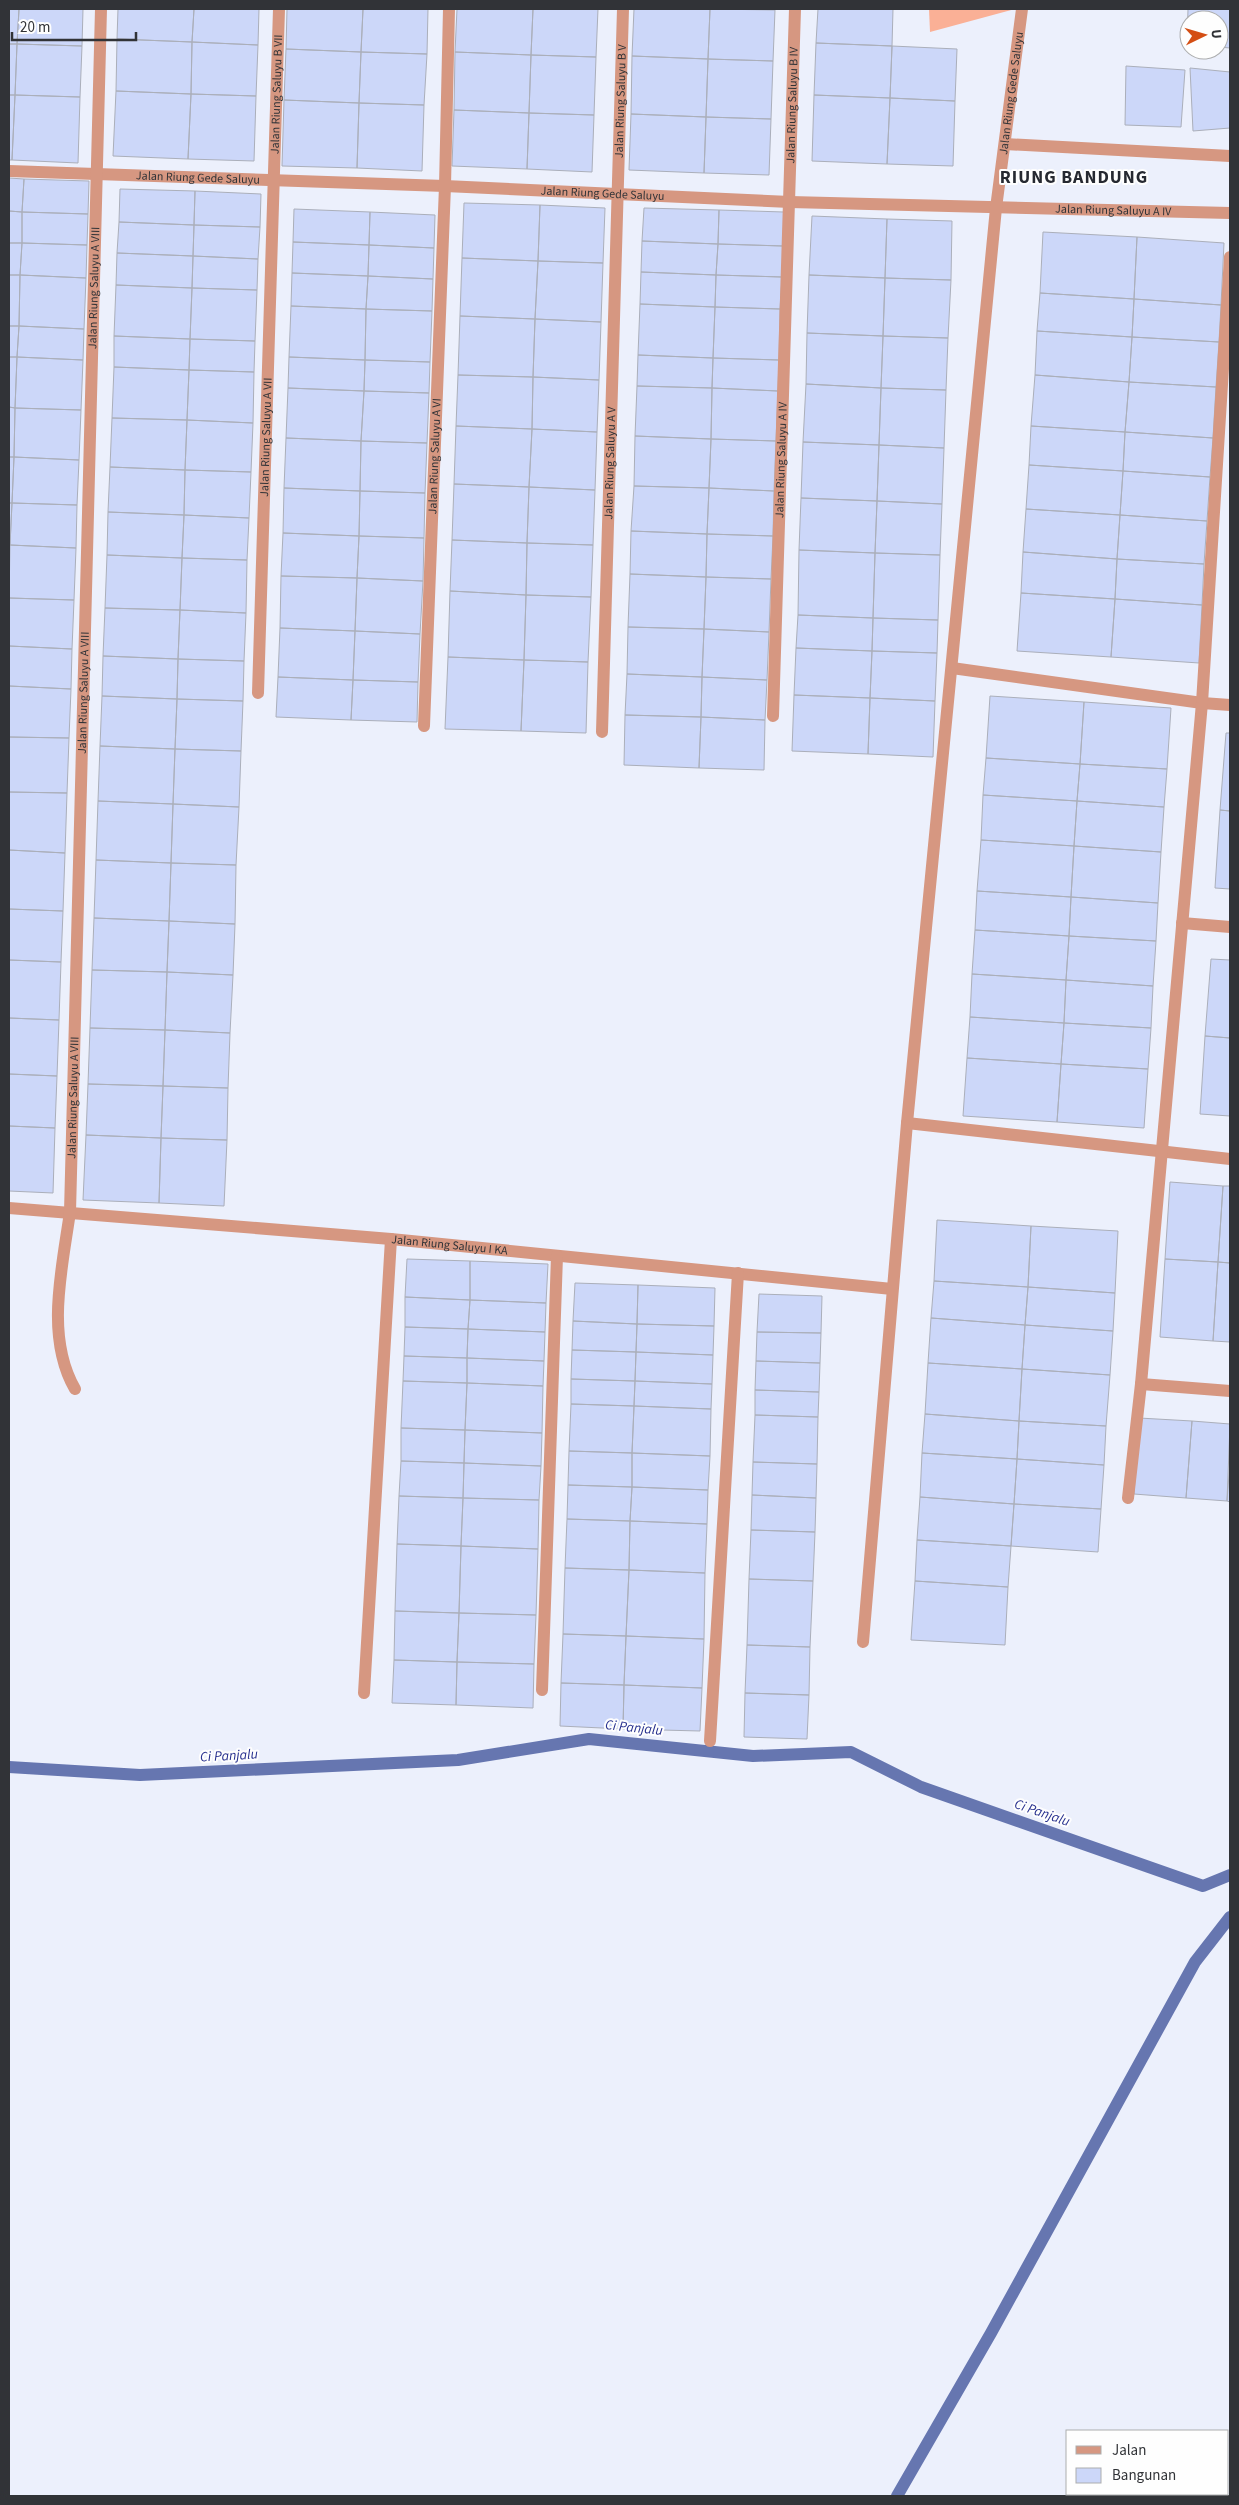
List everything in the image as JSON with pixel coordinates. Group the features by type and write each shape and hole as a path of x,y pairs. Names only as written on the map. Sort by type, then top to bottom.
{"street":[{"name":"Jalan Riung Saluyu A VIII","path":"75,1389 65,1372 60,1353 59,1292 70,1212 95,174 101,9"},
{"name":"Jalan Riung Saluyu B VII","path":"275,180 279,9"},
{"path":"445,186 449,9"},
{"name":"Jalan Riung Saluyu B V","path":"618,193 623,9"},
{"name":"Jalan Riung Saluyu B IV","path":"790,202 795,9"},
{"name":"Jalan Riung Gede Saluyu","path":"9,171 445,186 790,202 996,208 1022,9"},
{"path":"1005,144 1230,156"},
{"name":"Jalan Riung Saluyu A VII","path":"258,693 275,180"},
{"name":"Jalan Riung Saluyu A VI","path":"424,726 445,186"},
{"name":"Jalan Riung Saluyu A V","path":"602,732 618,193"},
{"name":"Jalan Riung Saluyu A IV","path":"774,716 790,202"},
{"path":"863,1642 907,1123 996,208"},
{"name":"Jalan Riung Saluyu A IV","path":"996,208 1230,213"},
{"path":"1128,1498 1141,1384 1224,467 1230,257"},
{"path":"952,668 1202,703 1230,704"},
{"path":"1182,923 1230,926"},
{"path":"907,1123 1230,1160"},
{"name":"Jalan Riung Saluyu I KA","path":"9,1208 391,1239 892,1289"},
{"path":"364,1693 391,1239"},
{"path":"542,1690 557,1256"},
{"path":"710,1741 738,1274"},
{"path":"1141,1384 1230,1391"}],"shaded area":[{"path":"929,9 1015,9 930,32"}],"building":[{"path":"9,9 19,9 17,44 9,44"},
{"path":"19,9 83,9 82,46 17,44"},
{"path":"118,9 194,9 192,42 117,39"},
{"path":"194,9 259,9 258,45 192,42"},
{"path":"287,9 363,9 361,52 286,49"},
{"path":"363,9 428,9 427,54 361,52"},
{"path":"457,9 533,9 531,55 455,52"},
{"path":"533,9 598,9 596,57 531,55"},
{"path":"634,9 710,9 708,59 632,56"},
{"path":"710,9 775,10 773,61 708,59"},
{"path":"818,9 893,9 892,46 816,43"},
{"path":"1230,9 1230,48 1229,10 1188,10"},
{"path":"117,39 192,42 191,94 116,91"},
{"path":"192,42 258,45 256,96 191,94"},
{"path":"816,43 892,46 890,98 814,95"},
{"path":"9,44 17,44 15,95 9,95"},
{"path":"17,44 82,46 80,97 15,95"},
{"path":"892,46 957,49 955,101 890,98"},
{"path":"286,49 361,52 359,103 284,100"},
{"path":"361,52 427,54 424,105 359,103"},
{"path":"455,52 531,55 529,113 454,110"},
{"path":"531,55 596,57 594,115 529,113"},
{"path":"632,56 708,59 706,117 631,114"},
{"path":"708,59 773,61 771,119 706,117"},
{"path":"1126,66 1185,70 1181,127 1125,125"},
{"path":"1190,68 1230,72 1230,128 1193,131"},
{"path":"116,91 191,94 188,159 113,156"},
{"path":"191,94 256,96 254,161 188,159"},
{"path":"9,95 15,95 12,160 9,160"},
{"path":"15,95 80,97 78,163 12,160"},
{"path":"814,95 890,98 887,164 812,161"},
{"path":"890,98 955,101 953,166 887,164"},
{"path":"284,100 359,103 357,168 282,166"},
{"path":"359,103 424,105 422,171 357,168"},
{"path":"454,110 529,113 527,169 452,166"},
{"path":"529,113 594,115 592,172 527,169"},
{"path":"631,114 706,117 704,173 629,170"},
{"path":"706,117 771,119 769,175 704,173"},
{"path":"9,178 24,179 22,212 9,211"},
{"path":"24,179 89,181 88,214 22,212"},
{"path":"120,189 195,191 194,225 119,222"},
{"path":"195,191 261,194 260,227 194,225"},
{"path":"464,203 540,205 538,261 462,258"},
{"path":"540,205 605,208 603,263 538,261"},
{"path":"644,208 719,210 718,244 642,241"},
{"path":"294,209 370,212 369,245 293,242"},
{"path":"719,210 784,212 783,246 718,244"},
{"path":"9,211 22,212 22,243 9,243"},
{"path":"22,212 88,214 87,245 22,243"},
{"path":"370,212 435,215 434,248 369,245"},
{"path":"812,216 887,219 885,278 809,275"},
{"path":"887,219 952,221 951,280 885,278"},
{"path":"119,222 194,225 193,256 117,253"},
{"path":"194,225 260,227 258,259 193,256"},
{"path":"1043,232 1137,237 1134,299 1040,293"},
{"path":"1137,237 1224,243 1221,305 1134,299"},
{"path":"642,241 718,244 716,275 641,272"},
{"path":"293,242 369,245 368,276 292,273"},
{"path":"9,243 22,243 20,275 9,275"},
{"path":"22,243 87,245 86,278 20,275"},
{"path":"718,244 783,246 782,277 716,275"},
{"path":"369,245 434,248 433,279 368,276"},
{"path":"117,253 193,256 192,288 116,285"},
{"path":"193,256 258,259 257,290 192,288"},
{"path":"462,258 538,261 535,319 460,316"},
{"path":"538,261 603,263 601,322 535,319"},
{"path":"641,272 716,275 715,307 640,304"},
{"path":"292,273 368,276 366,309 291,306"},
{"path":"9,275 20,275 19,326 9,326"},
{"path":"20,275 86,278 84,329 19,326"},
{"path":"716,275 782,277 780,309 715,307"},
{"path":"809,275 885,278 883,336 807,333"},
{"path":"368,276 433,279 432,311 366,309"},
{"path":"885,278 951,280 948,338 883,336"},
{"path":"116,285 192,288 190,339 114,336"},
{"path":"192,288 257,290 255,341 190,339"},
{"path":"1040,293 1134,299 1132,337 1037,331"},
{"path":"1134,299 1221,305 1219,342 1132,337"},
{"path":"640,304 715,307 713,358 638,355"},
{"path":"291,306 366,309 365,360 289,357"},
{"path":"715,307 780,309 779,360 713,358"},
{"path":"366,309 432,311 430,362 365,360"},
{"path":"460,316 535,319 533,377 458,375"},
{"path":"535,319 601,322 599,380 533,377"},
{"path":"9,326 19,326 17,357 9,357"},
{"path":"19,326 84,329 83,360 17,357"},
{"path":"1037,331 1132,337 1129,382 1035,375"},
{"path":"807,333 883,336 881,388 806,384"},
{"path":"114,336 190,339 189,370 114,367"},
{"path":"883,336 948,338 946,390 881,388"},
{"path":"1132,337 1219,342 1216,387 1129,382"},
{"path":"190,339 255,341 254,372 189,370"},
{"path":"638,355 713,358 712,388 637,386"},
{"path":"9,357 17,357 15,408 9,407"},
{"path":"17,357 83,360 81,410 15,408"},
{"path":"289,357 365,360 364,391 288,388"},
{"path":"713,358 779,360 778,391 712,388"},
{"path":"365,360 430,362 429,393 364,391"},
{"path":"114,367 189,370 187,420 112,418"},
{"path":"189,370 254,372 253,423 187,420"},
{"path":"458,375 533,377 532,429 456,426"},
{"path":"1035,375 1129,382 1125,432 1031,426"},
{"path":"533,377 599,380 597,432 532,429"},
{"path":"1129,382 1216,387 1213,438 1125,432"},
{"path":"806,384 881,388 879,445 803,442"},
{"path":"637,386 712,388 711,439 635,436"},
{"path":"288,388 364,391 361,441 286,438"},
{"path":"712,388 778,391 776,441 711,439"},
{"path":"881,388 946,390 944,448 879,445"},
{"path":"364,391 429,393 427,443 361,441"},
{"path":"9,407 15,408 14,457 9,457"},
{"path":"15,408 81,410 79,460 14,457"},
{"path":"112,418 187,420 185,470 110,467"},
{"path":"187,420 253,423 251,472 185,470"},
{"path":"456,426 532,429 529,487 454,484"},
{"path":"1031,426 1125,432 1123,471 1029,465"},
{"path":"532,429 597,432 595,490 529,487"},
{"path":"1125,432 1213,438 1210,477 1123,471"},
{"path":"635,436 711,439 709,488 634,486"},
{"path":"286,438 361,441 360,491 284,488"},
{"path":"711,439 776,441 774,491 709,488"},
{"path":"361,441 427,443 425,493 360,491"},
{"path":"803,442 879,445 877,501 801,498"},
{"path":"879,445 944,448 942,504 877,501"},
{"path":"9,457 14,457 12,503 9,503"},
{"path":"14,457 79,460 77,505 12,503"},
{"path":"1029,465 1123,471 1120,515 1026,509"},
{"path":"110,467 185,470 184,515 108,512"},
{"path":"185,470 251,472 249,518 184,515"},
{"path":"1123,471 1210,477 1207,521 1120,515"},
{"path":"454,484 529,487 527,543 452,540"},
{"path":"634,486 709,488 707,534 631,531"},
{"path":"529,487 595,490 593,545 527,543"},
{"path":"284,488 360,491 359,536 283,533"},
{"path":"709,488 774,491 773,536 707,534"},
{"path":"360,491 425,493 424,538 359,536"},
{"path":"801,498 877,501 875,553 799,550"},
{"path":"877,501 942,504 940,555 875,553"},
{"path":"9,503 12,503 10,545 9,545"},
{"path":"12,503 77,505 76,548 10,545"},
{"path":"1026,509 1120,515 1117,559 1023,552"},
{"path":"108,512 184,515 182,558 107,555"},
{"path":"184,515 249,518 247,560 182,558"},
{"path":"1120,515 1207,521 1204,564 1117,559"},
{"path":"631,531 707,534 706,577 630,574"},
{"path":"283,533 359,536 357,578 281,576"},
{"path":"707,534 773,536 771,579 706,577"},
{"path":"359,536 424,538 423,581 357,578"},
{"path":"452,540 527,543 526,595 450,591"},
{"path":"527,543 593,545 591,597 526,595"},
{"path":"10,545 76,548 74,600 9,598"},
{"path":"799,550 875,553 873,618 798,615"},
{"path":"1023,552 1117,559 1115,599 1021,593"},
{"path":"875,553 940,555 938,620 873,618"},
{"path":"107,555 182,558 180,610 105,608"},
{"path":"182,558 247,560 246,613 180,610"},
{"path":"1117,559 1204,564 1202,605 1115,599"},
{"path":"630,574 706,577 704,629 628,627"},
{"path":"281,576 357,578 355,631 280,628"},
{"path":"706,577 771,579 769,632 704,629"},
{"path":"357,578 423,581 420,634 355,631"},
{"path":"450,591 526,595 524,660 448,657"},
{"path":"1021,593 1115,599 1111,657 1017,651"},
{"path":"526,595 591,597 588,662 524,660"},
{"path":"9,598 74,600 72,649 9,646"},
{"path":"1115,599 1202,605 1199,663 1111,657"},
{"path":"105,608 180,610 178,659 103,656"},
{"path":"180,610 246,613 244,661 178,659"},
{"path":"798,615 873,618 872,651 796,648"},
{"path":"873,618 938,620 937,653 872,651"},
{"path":"628,627 704,629 702,677 627,674"},
{"path":"280,628 355,631 353,680 278,677"},
{"path":"704,629 769,632 767,680 702,677"},
{"path":"355,631 420,634 418,682 353,680"},
{"path":"9,646 72,649 71,689 9,686"},
{"path":"796,648 872,651 870,698 794,695"},
{"path":"872,651 937,653 935,701 870,698"},
{"path":"103,656 178,659 177,699 102,696"},
{"path":"448,657 524,660 521,731 445,729"},
{"path":"178,659 244,661 243,701 177,699"},
{"path":"524,660 588,662 586,733 521,731"},
{"path":"627,674 702,677 701,717 625,715"},
{"path":"278,677 353,680 351,720 276,717"},
{"path":"702,677 767,680 765,720 701,717"},
{"path":"353,680 418,682 417,722 351,720"},
{"path":"9,686 71,689 69,738 9,737"},
{"path":"794,695 870,698 868,754 792,751"},
{"path":"102,696 177,699 175,749 100,746"},
{"path":"990,696 1084,702 1080,764 986,758"},
{"path":"870,698 935,701 933,757 868,754"},
{"path":"177,699 243,701 241,751 175,749"},
{"path":"1084,702 1171,708 1167,769 1080,764"},
{"path":"625,715 701,717 699,768 624,765"},
{"path":"701,717 765,720 764,770 699,768"},
{"path":"1226,733 1230,733 1230,811 1220,810"},
{"path":"9,737 69,738 67,793 9,792"},
{"path":"100,746 175,749 173,804 98,801"},
{"path":"175,749 241,751 239,807 173,804"},
{"path":"986,758 1080,764 1077,801 983,795"},
{"path":"1080,764 1167,769 1164,807 1077,801"},
{"path":"9,792 67,793 65,853 9,850"},
{"path":"983,795 1077,801 1074,846 981,840"},
{"path":"98,801 173,804 171,863 96,860"},
{"path":"1077,801 1164,807 1161,852 1074,846"},
{"path":"173,804 239,807 236,865 171,863"},
{"path":"1220,810 1230,811 1230,889 1215,888"},
{"path":"981,840 1074,846 1071,897 977,891"},
{"path":"1074,846 1161,852 1158,903 1071,897"},
{"path":"9,850 65,853 63,911 9,909"},
{"path":"96,860 171,863 169,921 94,918"},
{"path":"171,863 236,865 235,924 169,921"},
{"path":"977,891 1071,897 1069,936 975,930"},
{"path":"1071,897 1158,903 1156,941 1069,936"},
{"path":"9,909 63,911 61,962 9,960"},
{"path":"94,918 169,921 167,972 92,970"},
{"path":"169,921 235,924 233,975 167,972"},
{"path":"975,930 1069,936 1066,980 972,974"},
{"path":"1069,936 1156,941 1153,986 1066,980"},
{"path":"1211,959 1230,960 1230,1038 1205,1036"},
{"path":"9,960 61,962 59,1020 9,1018"},
{"path":"92,970 167,972 165,1030 90,1028"},
{"path":"167,972 233,975 230,1033 165,1030"},
{"path":"972,974 1066,980 1064,1023 970,1017"},
{"path":"1066,980 1153,986 1151,1028 1064,1023"},
{"path":"970,1017 1064,1023 1061,1064 967,1058"},
{"path":"9,1018 59,1020 57,1076 9,1074"},
{"path":"1064,1023 1151,1028 1148,1069 1061,1064"},
{"path":"90,1028 165,1030 163,1086 88,1084"},
{"path":"165,1030 230,1033 228,1088 163,1086"},
{"path":"1205,1036 1230,1038 1230,1116 1200,1114"},
{"path":"967,1058 1061,1064 1057,1122 963,1116"},
{"path":"1061,1064 1148,1069 1144,1128 1057,1122"},
{"path":"9,1074 57,1076 55,1128 9,1126"},
{"path":"88,1084 163,1086 161,1138 86,1135"},
{"path":"163,1086 228,1088 227,1140 161,1138"},
{"path":"9,1126 55,1128 53,1193 9,1191"},
{"path":"86,1135 161,1138 159,1203 83,1200"},
{"path":"161,1138 227,1140 224,1206 159,1203"},
{"path":"1170,1182 1223,1186 1218,1262 1165,1259"},
{"path":"1223,1186 1230,1186 1230,1263 1218,1262"},
{"path":"937,1220 1031,1226 1028,1287 934,1281"},
{"path":"1031,1226 1118,1231 1115,1293 1028,1287"},
{"path":"407,1259 470,1261 470,1300 405,1297"},
{"path":"1165,1259 1218,1262 1213,1341 1160,1337"},
{"path":"470,1261 548,1264 546,1303 470,1300"},
{"path":"1218,1262 1230,1263 1230,1342 1213,1341"},
{"path":"934,1281 1028,1287 1025,1325 931,1318"},
{"path":"575,1283 638,1285 637,1324 573,1321"},
{"path":"638,1285 715,1288 714,1326 637,1324"},
{"path":"1028,1287 1115,1293 1113,1331 1025,1325"},
{"path":"759,1294 822,1296 821,1333 757,1332"},
{"path":"405,1297 470,1300 468,1329 405,1327"},
{"path":"470,1300 546,1303 545,1332 468,1329"},
{"path":"931,1318 1025,1325 1022,1369 928,1363"},
{"path":"573,1321 637,1324 636,1352 572,1350"},
{"path":"637,1324 714,1326 713,1355 636,1352"},
{"path":"1025,1325 1113,1331 1110,1375 1022,1369"},
{"path":"405,1327 468,1329 467,1358 404,1356"},
{"path":"468,1329 545,1332 544,1361 467,1358"},
{"path":"757,1332 821,1333 820,1363 756,1361"},
{"path":"572,1350 636,1352 635,1381 571,1379"},
{"path":"636,1352 713,1355 712,1384 635,1381"},
{"path":"404,1356 467,1358 467,1383 403,1381"},
{"path":"467,1358 544,1361 543,1386 467,1383"},
{"path":"756,1361 820,1363 819,1392 755,1390"},
{"path":"928,1363 1022,1369 1019,1421 925,1414"},
{"path":"1022,1369 1110,1375 1106,1426 1019,1421"},
{"path":"571,1379 635,1381 634,1406 571,1404"},
{"path":"403,1381 467,1383 465,1430 401,1428"},
{"path":"635,1381 712,1384 711,1409 634,1406"},
{"path":"467,1383 543,1386 542,1433 465,1430"},
{"path":"755,1390 819,1392 818,1417 755,1415"},
{"path":"571,1404 634,1406 632,1453 569,1451"},
{"path":"634,1406 711,1409 710,1456 632,1453"},
{"path":"925,1414 1019,1421 1017,1459 922,1453"},
{"path":"755,1415 818,1417 817,1464 753,1462"},
{"path":"1139,1418 1192,1421 1186,1498 1134,1494"},
{"path":"1019,1421 1106,1426 1104,1465 1017,1459"},
{"path":"1192,1421 1230,1424 1227,1501 1186,1498"},
{"path":"401,1428 465,1430 464,1463 401,1461"},
{"path":"465,1430 542,1433 541,1466 464,1463"},
{"path":"569,1451 632,1453 632,1487 568,1485"},
{"path":"632,1453 710,1456 708,1490 632,1487"},
{"path":"922,1453 1017,1459 1014,1504 920,1497"},
{"path":"1017,1459 1104,1465 1101,1509 1014,1504"},
{"path":"401,1461 464,1463 463,1498 399,1496"},
{"path":"1230,1461 1230,1502 1227,1501"},
{"path":"753,1462 817,1464 816,1498 752,1495"},
{"path":"464,1463 541,1466 539,1500 463,1498"},
{"path":"568,1485 632,1487 630,1521 567,1519"},
{"path":"632,1487 708,1490 707,1524 630,1521"},
{"path":"752,1495 816,1498 815,1532 751,1530"},
{"path":"399,1496 463,1498 461,1546 397,1544"},
{"path":"920,1497 1014,1504 1011,1546 917,1540"},
{"path":"463,1498 539,1500 538,1549 461,1546"},
{"path":"1014,1504 1101,1509 1098,1552 1011,1546"},
{"path":"567,1519 630,1521 629,1570 565,1568"},
{"path":"630,1521 707,1524 705,1573 629,1570"},
{"path":"751,1530 815,1532 813,1581 749,1579"},
{"path":"917,1540 1011,1546 1008,1587 915,1581"},
{"path":"397,1544 461,1546 459,1613 395,1611"},
{"path":"461,1546 538,1549 536,1615 459,1613"},
{"path":"565,1568 629,1570 626,1636 563,1634"},
{"path":"629,1570 705,1573 704,1639 626,1636"},
{"path":"749,1579 813,1581 810,1647 747,1645"},
{"path":"915,1581 1008,1587 1005,1645 911,1640"},
{"path":"395,1611 459,1613 457,1662 394,1660"},
{"path":"459,1613 536,1615 534,1664 457,1662"},
{"path":"563,1634 626,1636 624,1685 561,1683"},
{"path":"626,1636 704,1639 702,1688 624,1685"},
{"path":"747,1645 810,1647 809,1695 745,1693"},
{"path":"394,1660 457,1662 456,1705 392,1703"},
{"path":"457,1662 534,1664 533,1708 456,1705"},
{"path":"561,1683 624,1685 623,1729 560,1726"},
{"path":"624,1685 702,1688 700,1731 623,1729"},
{"path":"745,1693 809,1695 807,1739 744,1737"}],"waterway":[{"name":"Ci Panjalu","path":"9,1767 140,1775 458,1760 589,1739 753,1756 851,1752 921,1787 1203,1886 1230,1875"},
{"path":"897,2496 991,2333 1195,1962 1230,1917"}],"district":[{"name":"RIUNG BANDUNG","path":"1074,177"}]}
